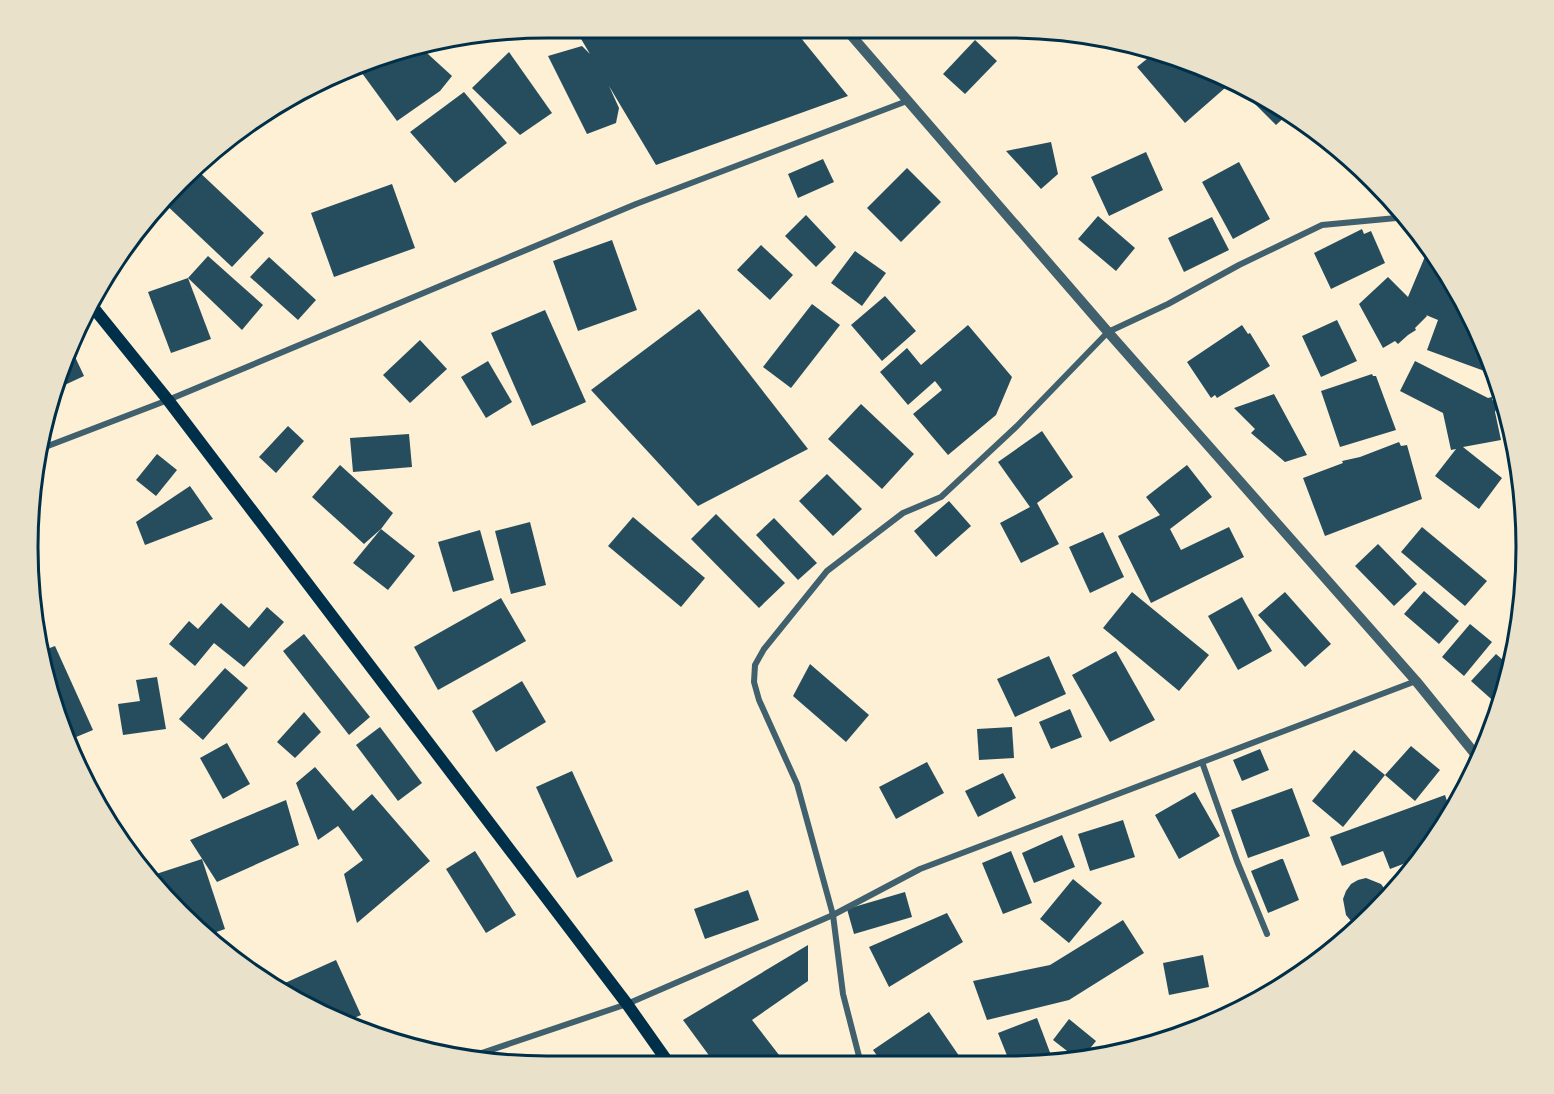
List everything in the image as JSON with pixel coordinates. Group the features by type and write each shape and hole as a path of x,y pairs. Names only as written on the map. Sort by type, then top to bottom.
{"main road":[{"path":"96,311 168,400 627,1004 664,1056"}],"street":[{"path":"853,38 1108,332 1416,681 1473,752"},
{"path":"47,446 168,400 636,204 907,101"},
{"path":"859,1056 843,994 833,915 796,784 759,700 754,682 755,665 764,649 827,571 903,513 941,497 1017,426 1108,332 1322,225 1396,218"},
{"path":"484,1052 627,1004 833,915 920,869 1416,681"},
{"path":"1202,762 1237,861 1267,934"}],"building":[{"path":"581,38 801,38 848,96 656,165 609,86 619,108 616,123 587,134 548,56 582,46 590,54"},
{"path":"975,40 997,61 965,94 943,74"},
{"path":"426,52 452,76 440,91 397,121 362,73"},
{"path":"509,52 552,113 520,135 472,88"},
{"path":"1148,58 1202,76 1225,88 1185,123 1137,67"},
{"path":"464,92 507,143 455,183 410,132"},
{"path":"1251,100 1283,119 1276,125"},
{"path":"1051,142 1058,174 1041,189 1006,151"},
{"path":"1146,152 1163,190 1109,216 1091,177"},
{"path":"823,159 834,182 798,198 788,174"},
{"path":"1239,162 1270,219 1233,239 1202,182"},
{"path":"907,168 941,202 901,242 867,208"},
{"path":"201,174 264,233 232,267 168,207"},
{"path":"392,184 415,248 334,277 311,213"},
{"path":"806,215 836,247 816,267 785,236"},
{"path":"1098,216 1135,248 1116,271 1078,239"},
{"path":"1212,217 1229,250 1184,272 1168,238"},
{"path":"1362,229 1364,234 1371,231 1385,263 1331,289 1314,253"},
{"path":"612,240 637,310 578,331 553,261"},
{"path":"761,245 793,275 770,300 737,270"},
{"path":"855,251 886,273 862,306 831,283"},
{"path":"208,256 263,305 242,330 188,278"},
{"path":"1425,256 1464,322 1485,371 1427,350 1438,320 1426,315 1415,328 1416,330 1398,344 1395,341 1383,348 1359,304 1388,277 1408,297"},
{"path":"269,257 316,300 298,320 250,277"},
{"path":"188,278 211,339 171,353 148,292"},
{"path":"885,296 916,331 882,361 851,325"},
{"path":"812,304 840,325 791,388 763,367"},
{"path":"699,309 808,449 698,506 591,390"},
{"path":"545,310 586,402 532,426 491,333"},
{"path":"1337,320 1357,361 1321,377 1302,336"},
{"path":"968,325 1012,377 996,415 948,455 913,414 942,390 935,381 908,405 880,372 907,348 921,365"},
{"path":"1242,325 1248,334 1250,333 1270,366 1217,398 1215,395 1211,398 1187,362"},
{"path":"420,340 447,369 410,403 383,375"},
{"path":"75,356 84,376 64,385"},
{"path":"488,361 512,402 486,418 461,377"},
{"path":"1415,361 1488,398 1492,397 1497,408 1495,412 1501,440 1463,447 1502,478 1479,509 1435,476 1456,449 1451,450 1443,413 1400,391"},
{"path":"1372,374 1376,376 1396,430 1340,447 1321,391"},
{"path":"1274,394 1307,455 1285,462 1251,433 1255,429 1234,408"},
{"path":"861,404 914,454 882,489 828,439"},
{"path":"288,426 304,441 276,473 259,457"},
{"path":"1042,431 1073,477 1037,503 1059,544 1021,563 1000,523 1030,507 998,462"},
{"path":"409,434 412,467 353,472 350,438"},
{"path":"1399,442 1401,446 1407,445 1422,499 1325,536 1303,478 1343,463 1342,461 1360,457"},
{"path":"157,454 177,470 156,496 136,480"},
{"path":"340,465 393,513 381,529 364,544 312,497"},
{"path":"1187,465 1212,497 1170,529 1181,550 1229,527 1244,557 1151,603 1118,536 1160,515 1146,497"},
{"path":"827,474 862,509 833,536 799,501"},
{"path":"190,486 213,519 145,545 136,522"},
{"path":"949,501 971,526 936,557 914,531"},
{"path":"716,514 785,583 759,608 691,539"},
{"path":"633,517 705,578 681,607 608,546"},
{"path":"774,518 817,563 798,580 756,535"},
{"path":"530,522 546,585 511,594 495,531"},
{"path":"1422,527 1487,581 1465,606 1401,552"},
{"path":"381,529 415,556 388,590 353,563"},
{"path":"480,530 494,580 453,592 438,542"},
{"path":"1103,532 1124,577 1090,593 1069,547"},
{"path":"1378,544 1417,584 1394,606 1355,566"},
{"path":"1424,591 1459,621 1439,644 1404,614"},
{"path":"1132,592 1209,655 1179,691 1103,628"},
{"path":"1285,592 1331,644 1305,667 1258,615"},
{"path":"1242,597 1272,651 1238,670 1208,616"},
{"path":"501,598 526,641 438,690 414,647"},
{"path":"221,603 249,628 267,607 284,622 244,667 214,643 195,666 169,644 189,621 198,629"},
{"path":"1470,624 1492,642 1464,676 1442,657"},
{"path":"304,634 370,717 349,735 283,651"},
{"path":"55,646 93,730 74,738 48,649"},
{"path":"1116,651 1155,720 1110,742 1072,675"},
{"path":"1496,654 1503,661 1492,700 1471,681"},
{"path":"1049,656 1066,694 1015,717 997,679"},
{"path":"810,664 869,715 846,742 793,696"},
{"path":"225,668 248,688 203,740 179,719"},
{"path":"157,677 166,729 123,735 118,704 140,701 136,680"},
{"path":"522,681 546,722 496,752 472,711"},
{"path":"1070,709 1082,737 1051,749 1039,722"},
{"path":"304,712 321,732 295,758 277,742"},
{"path":"380,727 422,783 398,801 356,745"},
{"path":"1012,727 1014,758 979,760 977,729"},
{"path":"227,743 250,784 223,799 200,758"},
{"path":"1411,746 1440,770 1415,801 1385,775"},
{"path":"1260,749 1269,770 1242,781 1233,760"},
{"path":"1354,750 1385,775 1343,827 1312,801"},
{"path":"927,762 944,793 896,819 879,787"},
{"path":"315,767 353,811 372,794 430,861 357,923 344,874 363,860 338,826 318,840 296,783"},
{"path":"572,771 613,861 577,878 536,787"},
{"path":"1003,773 1016,798 978,817 965,791"},
{"path":"1292,788 1310,836 1248,858 1231,810"},
{"path":"1195,792 1220,836 1179,859 1155,815"},
{"path":"1445,795 1448,803 1406,863 1390,869 1383,851 1342,866 1330,837"},
{"path":"286,800 299,845 217,882 190,840"},
{"path":"1123,820 1135,857 1090,871 1078,834"},
{"path":"1062,835 1075,867 1034,883 1022,853"},
{"path":"475,851 516,915 486,933 446,869"},
{"path":"1011,851 1032,903 1003,914 982,863"},
{"path":"202,859 225,929 214,933 157,874"},
{"path":"1283,859 1299,900 1268,913 1251,871"},
{"path":"1366,878 1381,884 1385,889 1352,921 1346,915 1343,899 1351,884"},
{"path":"1073,879 1102,903 1069,943 1040,919"},
{"path":"748,890 759,920 705,939 694,909"},
{"path":"905,892 912,917 854,934 847,909"},
{"path":"947,913 963,942 889,987 869,947"},
{"path":"1123,920 1144,953 1069,1000 987,1020 973,981 1050,965"},
{"path":"808,945 808,981 752,1020 780,1056 709,1056 683,1020"},
{"path":"1203,955 1209,987 1169,995 1163,963"},
{"path":"336,960 361,1015 352,1018 285,983"},
{"path":"929,1012 959,1056 877,1056 873,1050"},
{"path":"1037,1018 1051,1054 1007,1056 998,1033"},
{"path":"1069,1019 1096,1041 1089,1050 1069,1052 1053,1040"}]}
